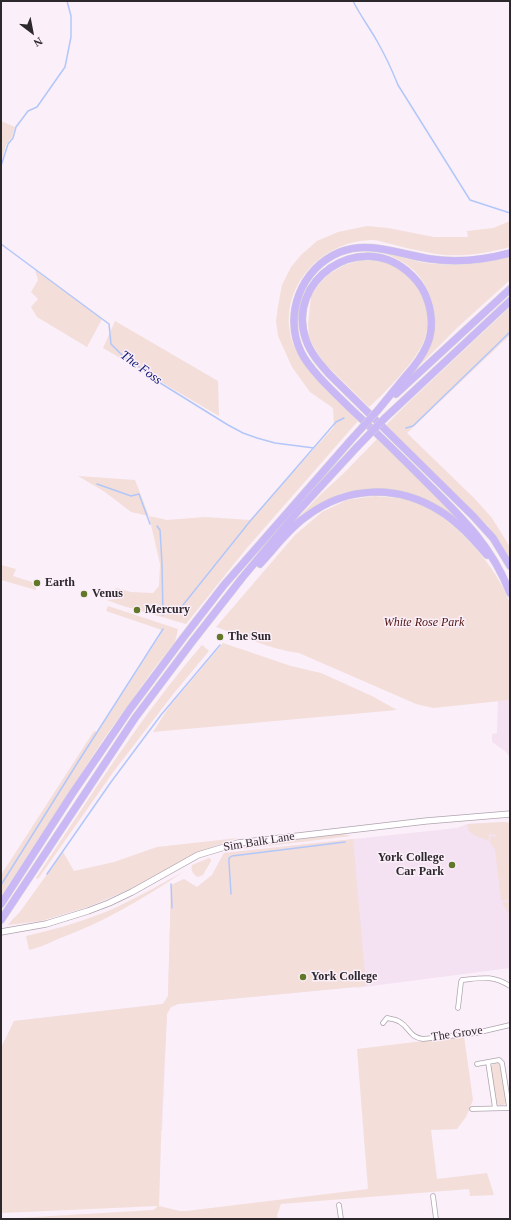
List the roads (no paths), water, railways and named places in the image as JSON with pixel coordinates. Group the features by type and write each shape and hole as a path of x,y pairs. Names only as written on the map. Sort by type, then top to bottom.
{"highway":[{"path":"510,253 477,260 458,262 427,259 378,248 356,248 340,252 325,260 312,272 303,284 296,304 294,318 297,342 309,366 465,520 490,552 510,593"},
{"path":"1,904 77,787 130,710 183,638 224,585 350,441 378,410 420,358 428,343 431,329 431,315 428,302 424,291 412,275 403,267 392,261 368,256 344,260 333,265 319,277 309,292 304,310 303,328 311,351 330,375 473,516 493,538 510,566"},
{"path":"378,410 510,289"},
{"path":"1,920 135,718 242,578 299,510 385,418 510,301"},
{"path":"242,578 256,569 292,528 305,516 325,504 337,499 355,494 377,492 414,498 441,511 466,533 500,570"}],"street":[{"name":"Sim Balk Lane","path":"1,932 38,926 62,920 109,903 198,855 238,843 426,821 510,814"},
{"path":"458,1008 462,980 490,978 497,979 510,986"},
{"path":"383,1023 387,1018 385,1012"},
{"name":"The Grove","path":"387,1018 398,1021 412,1035 423,1039 476,1033 510,1025"},
{"path":"472,1109 510,1107 502,1063 499,1060 477,1064"},
{"path":"488,1062 495,1108"},
{"path":"433,1196 436,1219"},
{"path":"339,1205 341,1219"}],"waterway":[{"name":"The Foss","path":"1,166 8,144 13,138 16,127 28,111 37,107 65,67 71,37 71,16 67,1"},
{"path":"353,1 380,46 398,85 470,200 510,213"},
{"name":"The Foss","path":"1,244 109,324 111,344 124,357 132,361 157,381 243,433 275,443 314,448"},
{"path":"406,428 413,426 510,332"},
{"path":"164,609 175,611 179,610 251,520 336,422 344,418"},
{"path":"97,484 131,496 139,494 150,524"},
{"path":"157,526 160,530 163,615"},
{"path":"1,885 163,629"},
{"path":"47,874 111,782 161,715 220,645"},
{"path":"231,894 229,858 232,856 345,842"},
{"path":"171,884 172,908"}],"place":[{"name":"Earth","path":"37,583"},
{"name":"Venus","path":"84,594"},
{"name":"Mercury","path":"137,610"},
{"name":"The Sun","path":"220,637"},
{"name":"York College Car Park","path":"452,865"},
{"name":"York College","path":"303,977"}],"park label":[{"name":"White Rose Park","path":"424,623"}]}
